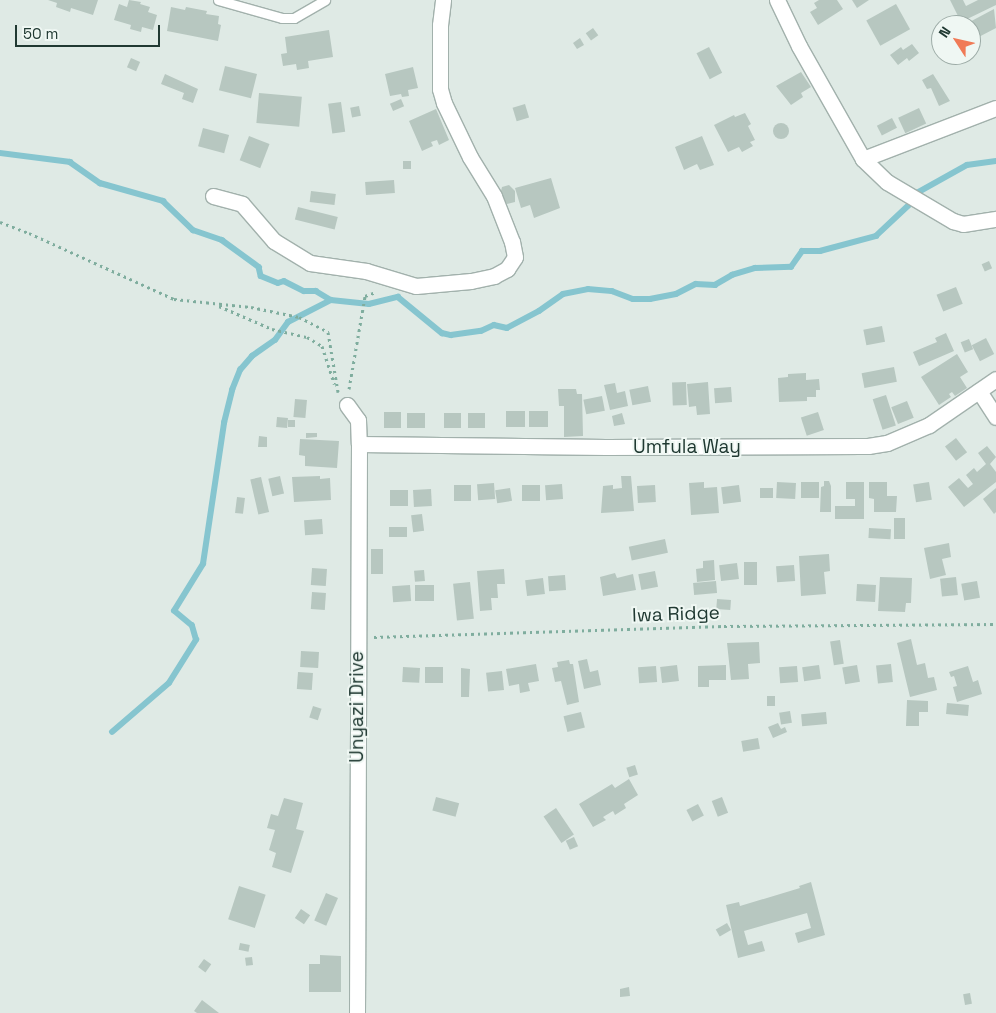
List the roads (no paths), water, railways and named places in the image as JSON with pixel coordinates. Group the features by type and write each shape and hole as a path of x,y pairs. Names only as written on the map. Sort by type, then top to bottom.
{"street":[{"path":"213,196 242,204 274,241 310,263 366,271 416,286 471,281 494,276 507,269 515,257 512,242 494,196 470,157 444,103 440,89 440,26 443,0"},
{"path":"777,0 804,54 863,160 887,182 953,221 963,224 996,219"},
{"path":"863,160 996,108"},
{"name":"Umfula Way","path":"359,444 616,447 868,446 887,443 930,425 996,379"},
{"path":"979,391 996,417"},
{"name":"Unyazi Drive","path":"347,405 358,420 359,444 357,1013"}],"lane":[{"path":"218,0 282,18 294,18 325,0"}],"waterway":[{"path":"0,153 70,162 100,183 163,201 193,230 222,240 259,267 261,276 278,283 284,281 304,291 316,291 331,300 369,304 398,297 442,333 451,335 481,331 494,325 507,328 539,311 563,294 588,289 612,291 633,299 650,299 676,294 696,284 715,285 732,275 755,268 791,267 802,251 820,251 876,236 909,205"},
{"path":"917,193 967,165 996,161"},
{"path":"112,732 169,683 196,640 192,626 174,611 203,564 224,423 232,390 240,370 252,356 275,340 288,322 331,300"}]}
